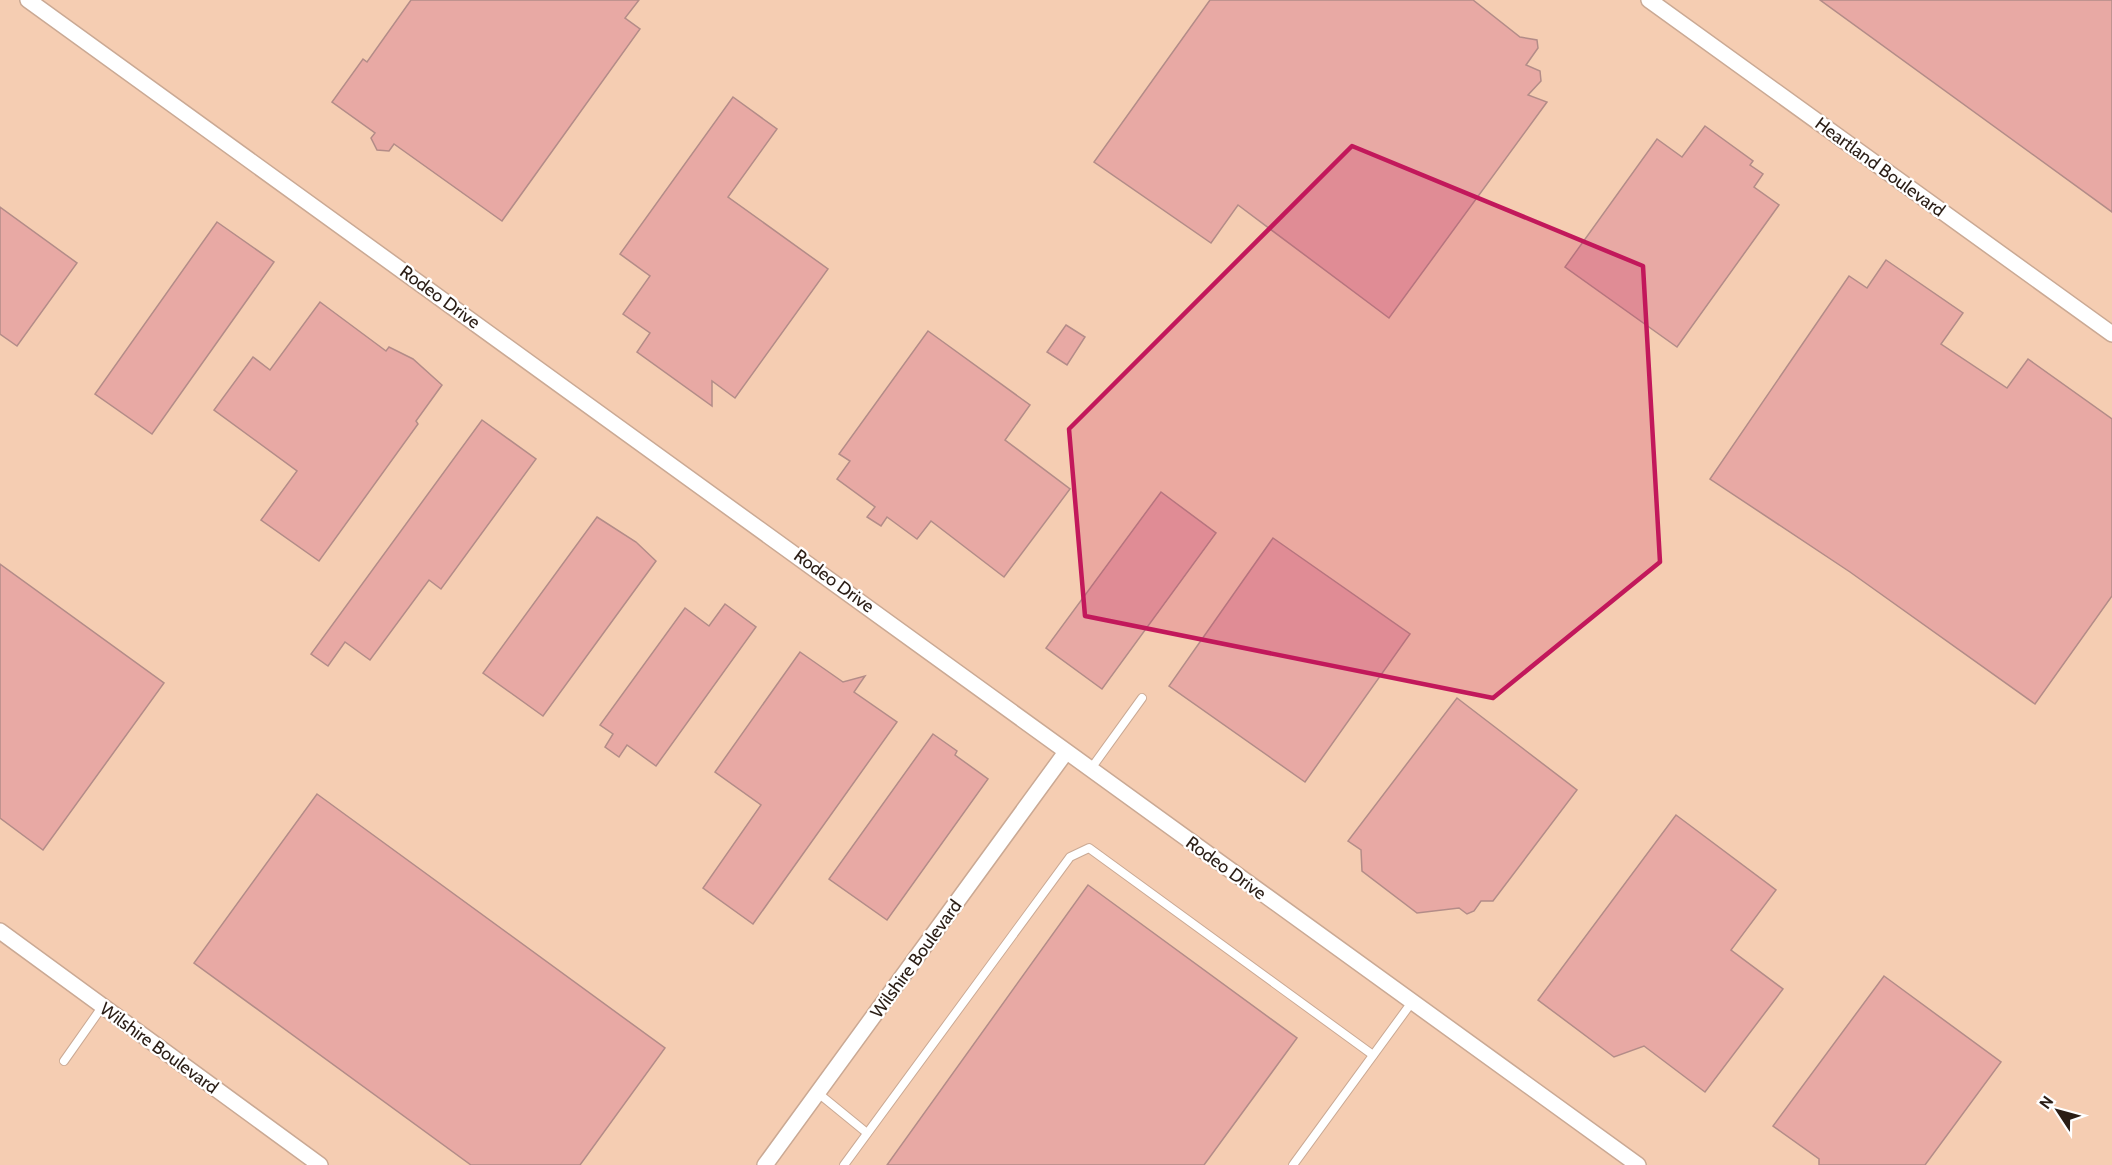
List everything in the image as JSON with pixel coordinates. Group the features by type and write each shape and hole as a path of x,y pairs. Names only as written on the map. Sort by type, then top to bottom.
{"street":[{"name":"Rodeo Drive","path":"28,0 850,592 1090,770 1638,1165"},
{"name":"Heartland Boulevard","path":"1649,0 2112,334"},
{"name":"Wilshire Boulevard","path":"765,1165 797,1118 818,1093 1066,752"},
{"name":"Wilshire Boulevard","path":"0,931 320,1165"}],"lane":[{"path":"1090,770 1142,698"},
{"path":"844,1165 1070,857 1089,848 1373,1055"},
{"path":"1293,1165 1412,1002"},
{"path":"64,1061 102,1007"},
{"path":"818,1093 867,1133"}],"highlighted area":[{"path":"1352,146 1643,266 1660,562 1493,698 1085,616 1069,429"}],"shaded area":[{"path":"0,0 2112,0 2112,1165 0,1165"}],"building":[{"path":"411,0 639,0 625,18 640,29 502,221 394,144 389,151 377,150 371,138 375,133 332,102 363,59 367,62"},
{"path":"1210,0 1473,0 1520,37 1537,40 1538,48 1526,65 1540,71 1541,81 1528,95 1547,102 1389,318 1238,205 1211,243 1094,162"},
{"path":"1820,0 2112,0 2112,212"},
{"path":"733,97 777,129 728,197 828,269 735,398 712,381 712,406 637,352 650,333 623,314 650,276 620,254"},
{"path":"1705,126 1753,161 1750,165 1763,174 1754,187 1779,205 1677,347 1565,267 1657,139 1682,157"},
{"path":"0,207 77,263 17,346 0,334"},
{"path":"217,222 274,262 152,434 95,394"},
{"path":"1886,260 1963,313 1941,344 2007,388 2028,359 2112,419 2112,596 2035,704 1850,572 1710,479 1849,276 1867,288"},
{"path":"320,302 386,351 389,347 413,359 442,385 416,421 418,424 319,561 261,520 297,471 214,410 253,357 270,370"},
{"path":"1066,325 1085,337 1067,365 1047,352"},
{"path":"928,331 1030,405 1005,440 1070,489 1004,577 931,521 917,539 887,517 881,526 867,517 875,507 837,479 850,461 839,454"},
{"path":"482,420 536,459 441,589 429,580 370,660 345,642 328,666 311,654"},
{"path":"1161,492 1216,533 1102,689 1046,648"},
{"path":"597,517 636,542 656,561 543,716 483,673"},
{"path":"1273,538 1410,634 1305,782 1169,686"},
{"path":"0,564 164,683 43,850 0,818"},
{"path":"725,604 756,627 656,766 627,745 619,757 605,747 613,734 600,725 685,608 709,626"},
{"path":"800,652 843,682 865,676 854,692 897,722 753,924 703,888 761,805 715,772"},
{"path":"1457,698 1577,790 1493,901 1481,901 1474,911 1467,914 1459,908 1417,913 1362,871 1361,850 1348,841"},
{"path":"933,734 957,751 955,755 988,779 887,920 829,879"},
{"path":"317,794 665,1048 580,1165 471,1165 194,963"},
{"path":"1676,815 1776,890 1731,950 1783,989 1705,1092 1644,1046 1614,1057 1538,1000"},
{"path":"1088,885 1297,1038 1204,1165 887,1165"},
{"path":"1884,976 2001,1062 1925,1165 1819,1165 1819,1159 1773,1126"}]}
